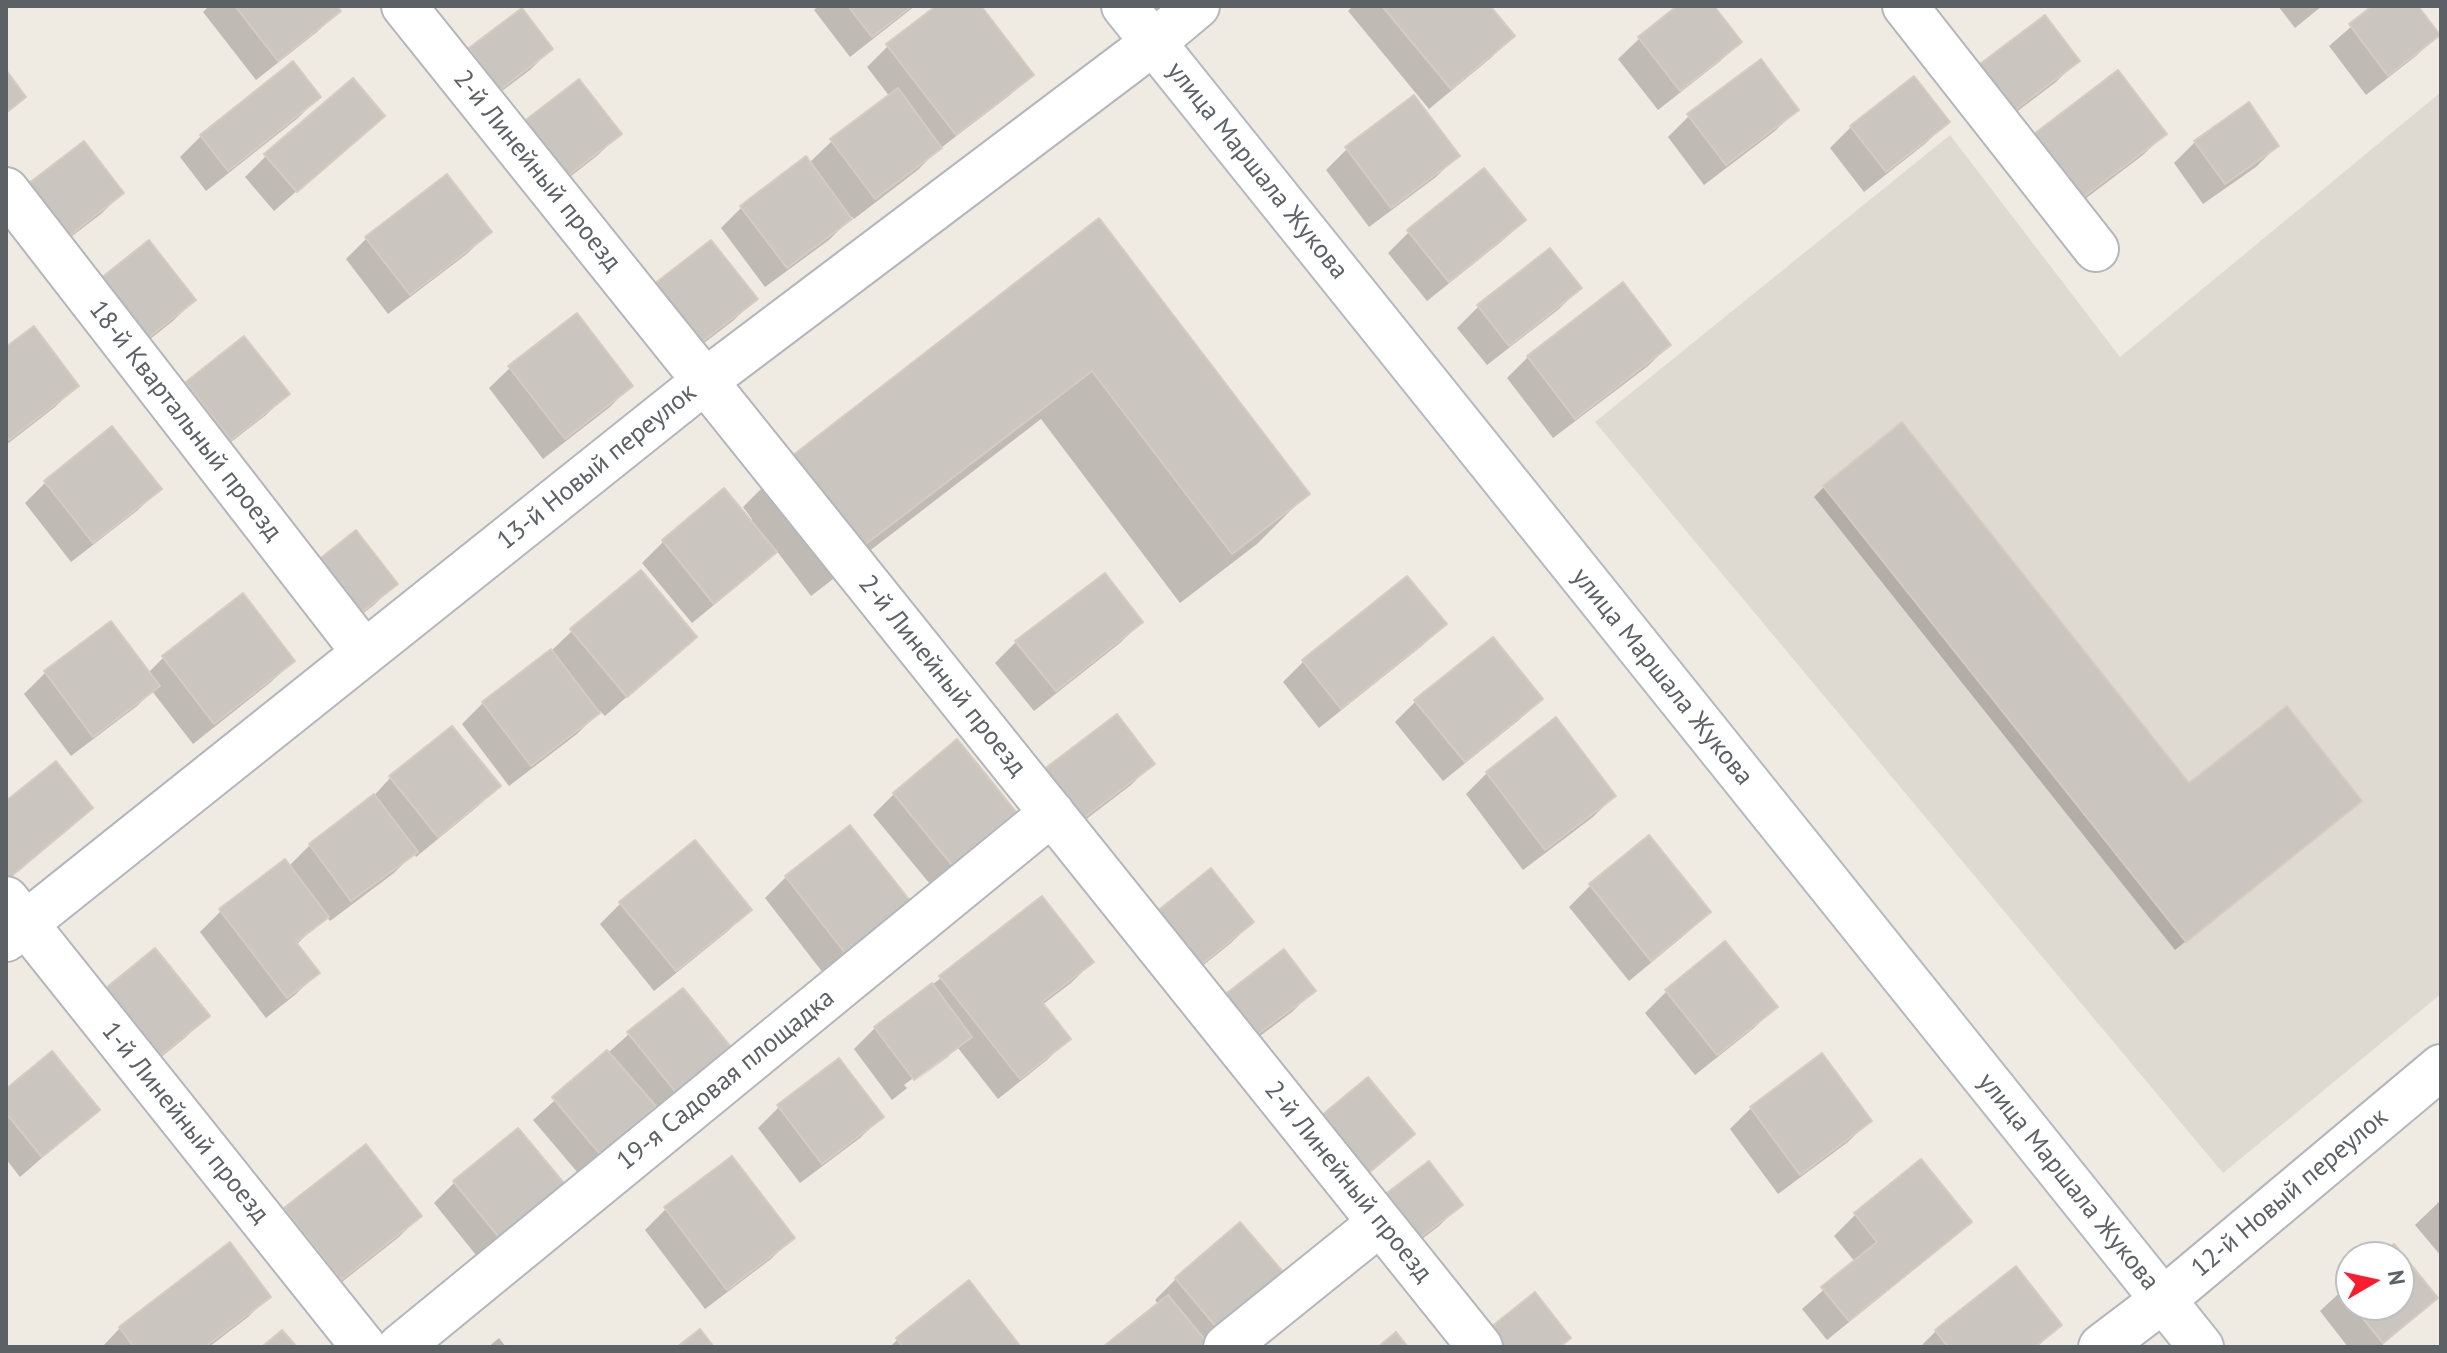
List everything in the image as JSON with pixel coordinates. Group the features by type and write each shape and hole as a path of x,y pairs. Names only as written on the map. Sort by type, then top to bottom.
{"street":[{"name":"2-й Линейный проезд","path":"404,6 1480,1347"},
{"name":"улица Маршала Жукова","path":"1124,6 2201,1347"},
{"name":"13-й Новый переулок","path":"13,920 364,652 705,381 1153,43 1197,6"},
{"path":"1905,6 2096,249"},
{"name":"18-й Квартальный проезд","path":"6,190 364,652"},
{"name":"19-я Садовая площадка","path":"400,1347 1052,813"},
{"name":"1-й Линейный проезд","path":"13,920 364,1347"},
{"name":"12-й Новый переулок","path":"2101,1347 2163,1300 2441,1067"},
{"path":"1226,1347 1380,1223"}],"shaded area":[{"path":"2441,92 2441,994 2223,1173 1595,422 1950,135 2120,357"}],"building":[{"path":"235,6 336,6 341,11 278,61"},
{"path":"848,6 912,6 872,37"},
{"path":"936,6 981,6 1034,75 956,135 886,44"},
{"path":"1382,6 1490,6 1515,36 1451,89"},
{"path":"1677,6 1714,6 1742,42 1680,91 1638,37"},
{"path":"2372,6 2418,6 2440,35 2388,76 2349,24"},
{"path":"522,8 553,49 500,90 469,48"},
{"path":"2045,15 2080,61 2011,113 1976,67"},
{"path":"1761,59 1799,110 1726,165 1687,114"},
{"path":"293,61 321,97 228,171 200,135"},
{"path":"6,70 26,97 6,113"},
{"path":"2118,70 2167,134 2078,201 2030,137"},
{"path":"1914,76 1950,122 1886,172 1850,126"},
{"path":"353,78 385,116 297,192 264,154"},
{"path":"579,79 622,134 561,181 518,126"},
{"path":"898,88 942,148 875,199 830,139"},
{"path":"1414,95 1460,156 1391,208 1345,147"},
{"path":"2249,102 2279,146 2225,184 2194,141"},
{"path":"84,141 124,193 64,240 24,187"},
{"path":"806,156 852,219 787,268 740,206"},
{"path":"1484,168 1526,220 1449,282 1407,230"},
{"path":"447,174 492,232 410,295 365,237"},
{"path":"1099,218 1310,494 1232,554 1092,371 862,547 792,456"},
{"path":"149,240 196,300 143,342 96,282"},
{"path":"711,240 758,299 695,347 649,288"},
{"path":"1550,248 1582,288 1509,346 1477,305"},
{"path":"1623,282 1671,345 1575,419 1527,356"},
{"path":"577,313 633,386 565,439 508,366"},
{"path":"34,326 79,386 9,440 6,436 6,347"},
{"path":"244,336 290,394 231,440 186,382"},
{"path":"1902,422 2189,783 2287,706 2362,801 2186,942 1823,486"},
{"path":"112,426 162,489 93,543 44,481"},
{"path":"724,488 777,552 714,604 662,540"},
{"path":"356,530 398,584 353,619 312,565"},
{"path":"641,570 697,637 627,697 570,629"},
{"path":"1105,573 1143,622 1056,691 1015,641"},
{"path":"1407,576 1447,624 1341,709 1302,660"},
{"path":"243,593 295,661 214,724 162,656"},
{"path":"111,621 160,686 93,737 44,671"},
{"path":"1493,637 1543,699 1465,762 1414,700"},
{"path":"551,649 600,713 531,766 482,702"},
{"path":"1117,714 1155,764 1077,823 1039,773"},
{"path":"1556,717 1616,796 1545,850 1486,772"},
{"path":"452,726 501,786 438,837 389,776"},
{"path":"957,739 1016,812 952,865 893,793"},
{"path":"56,761 93,808 8,879 6,801"},
{"path":"374,794 418,852 351,901 309,844"},
{"path":"850,825 915,907 849,958 785,876"},
{"path":"1649,835 1711,912 1651,961 1589,884"},
{"path":"695,840 752,910 676,971 619,902"},
{"path":"285,859 329,917 296,942 320,973 287,998 219,909"},
{"path":"1211,868 1254,922 1198,967 1155,913"},
{"path":"1042,896 1094,962 1042,1002 1071,1039 1020,1079 939,976"},
{"path":"1725,941 1778,1007 1717,1055 1665,990"},
{"path":"155,948 210,1016 155,1060 101,992"},
{"path":"1284,949 1316,991 1254,1037 1223,996"},
{"path":"932,983 972,1037 914,1080 874,1027"},
{"path":"683,988 734,1051 679,1096 627,1032"},
{"path":"607,1050 656,1106 600,1154 552,1097"},
{"path":"52,1051 100,1110 42,1157 6,1113 6,1089"},
{"path":"1822,1053 1872,1121 1800,1175 1750,1107"},
{"path":"839,1058 884,1117 822,1164 777,1105"},
{"path":"1368,1077 1415,1134 1364,1177 1316,1120"},
{"path":"518,1128 568,1188 502,1241 453,1181"},
{"path":"366,1144 422,1216 341,1280 284,1208"},
{"path":"732,1156 795,1238 727,1290 664,1207"},
{"path":"1921,1159 1972,1222 1849,1321 1821,1287 1877,1242 1854,1213"},
{"path":"1429,1161 1463,1205 1413,1243 1379,1199"},
{"path":"1240,1222 1289,1279 1223,1335 1175,1278"},
{"path":"230,1242 271,1297 205,1347 134,1347 119,1327"},
{"path":"2016,1266 2062,1325 2035,1347 1948,1347 1935,1330"},
{"path":"2415,1270 2438,1298 2415,1317"},
{"path":"969,1280 1021,1347 903,1347 896,1338"},
{"path":"1535,1292 1571,1338 1560,1347 1498,1347 1486,1331"},
{"path":"1168,1295 1210,1346 1104,1346"},
{"path":"2365,1321 2410,1321 2383,1343"},
{"path":"700,1329 714,1347 677,1347"},
{"path":"282,1330 297,1347 262,1347"},
{"path":"1396,1332 1408,1347 1378,1347"}]}
